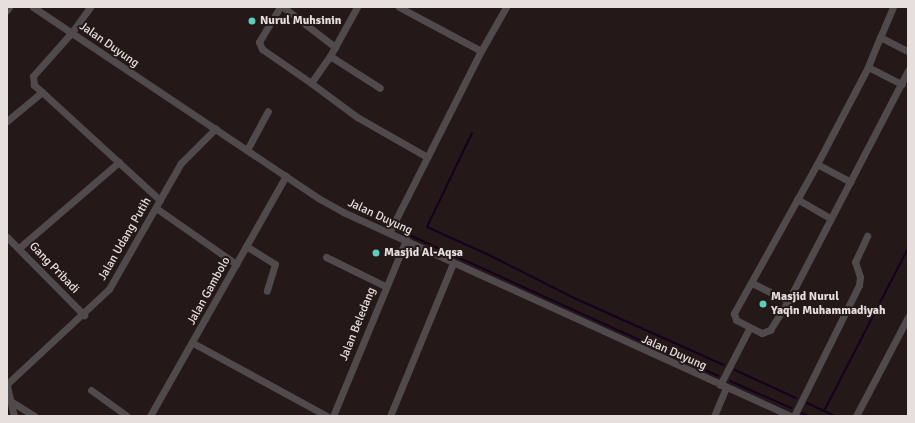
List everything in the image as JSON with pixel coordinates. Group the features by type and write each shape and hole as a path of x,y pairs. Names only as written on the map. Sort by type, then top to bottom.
{"street":[{"name":"Jalan Duyung","path":"33,7 216,128 318,198 389,233 723,387 775,413 790,416"},
{"path":"90,7 72,32 33,76 34,85 160,200"},
{"path":"335,47 281,7 259,42 262,49 357,117 427,157"},
{"path":"311,83 330,56 357,7"},
{"path":"399,7 481,51"},
{"path":"389,233 481,51 506,7"},
{"path":"893,7 868,67 817,164 734,315 736,320 762,333 767,332 788,301 908,70"},
{"path":"880,37 908,51"},
{"path":"330,56 380,88"},
{"path":"868,67 902,84"},
{"path":"7,121 42,92"},
{"path":"247,150 268,111"},
{"name":"Jalan Udang Putih","path":"7,385 84,315 109,289 182,163 216,128"},
{"path":"19,248 119,162"},
{"path":"817,164 851,182"},
{"name":"Jalan Gambolo","path":"150,416 193,343 286,176"},
{"path":"797,199 831,219"},
{"path":"156,208 236,264"},
{"path":"794,416 859,286 860,277 855,262 867,236"},
{"name":"Gang Pribadi","path":"7,237 84,315"},
{"name":"Jalan Beledang","path":"333,416 385,286 406,240"},
{"path":"246,246 275,264 267,291"},
{"path":"326,257 385,286"},
{"path":"390,416 453,263"},
{"path":"752,282 788,301"},
{"path":"856,416 908,317"},
{"path":"714,416 723,387 750,327"},
{"path":"193,343 327,416"},
{"path":"7,385 14,416"},
{"path":"91,390 127,416"},
{"path":"12,402 34,416"}],"waterway":[{"path":"472,133 427,227 489,255 574,298 724,365"},
{"path":"407,234 718,376"},
{"path":"824,411 908,248"},
{"path":"735,370 796,398"},
{"path":"730,381 791,408"},
{"path":"807,403 835,416"},
{"path":"802,413 808,416"}],"place":[{"name":"Nurul Muhsinin","path":"252,21"},
{"name":"Masjid Al-Aqsa","path":"376,253"},
{"name":"Masjid Nurul Yaqin Muhammadiyah","path":"763,304"}]}
